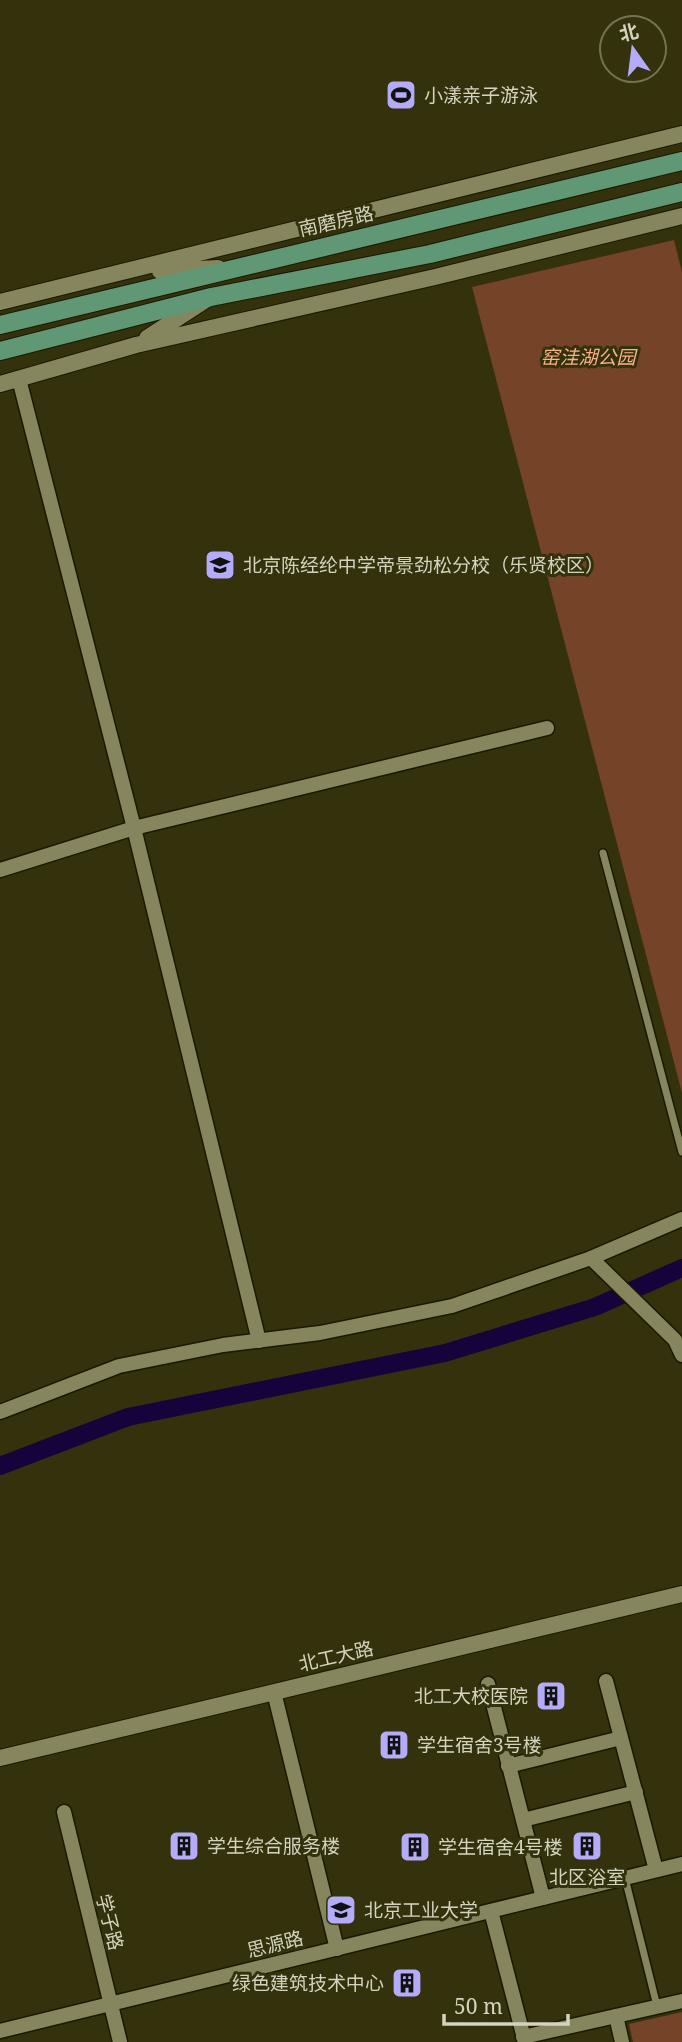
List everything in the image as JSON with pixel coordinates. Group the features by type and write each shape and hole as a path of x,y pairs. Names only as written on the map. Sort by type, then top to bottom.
{"main road":[{"name":"南磨房路","path":"0,325 682,161"},
{"path":"0,351 211,297 430,254 682,192"}],"street":[{"path":"0,302 682,134"},
{"path":"0,384 136,345 435,277 682,216"},
{"path":"122,272 235,267"},
{"path":"136,345 211,297"},
{"path":"19,379 134,828 259,1340"},
{"path":"0,870 134,828 547,728"},
{"path":"0,1412 119,1366 223,1345 320,1333 452,1306 591,1258 682,1219"},
{"path":"591,1258 675,1339 682,1355"},
{"name":"北工大路","path":"0,1758 682,1594"},
{"path":"606,1681 656,1870"},
{"path":"488,1684 543,1898"},
{"path":"274,1692 337,1949"},
{"path":"508,1766 621,1738"},
{"path":"523,1820 636,1792"},
{"name":"学子路","path":"64,1812 120,2042"},
{"name":"思源路","path":"0,2031 682,1864"},
{"path":"491,1911 524,2039 682,2001"},
{"path":"616,2016 622,2042"}],"lane":[{"path":"603,853 682,1152"},
{"path":"625,1878 657,2007"}],"green space":[{"name":"窑洼湖公园","path":"674,240 682,272 682,1093 472,287"},
{"path":"682,2012 682,2042 633,2042 629,2024"}],"waterway":[{"path":"0,1466 128,1417 445,1353 595,1307 682,1268"}],"place":[{"name":"小漾亲子游泳","path":"401,95"},
{"name":"北京陈经纶中学帝景劲松分校（乐贤校区）","path":"220,565"},
{"name":"北工大校医院","path":"551,1696"},
{"name":"学生宿舍3号楼","path":"394,1745"},
{"name":"学生综合服务楼","path":"184,1846"},
{"name":"北区浴室","path":"587,1846"},
{"name":"学生宿舍4号楼","path":"415,1847"},
{"name":"北京工业大学","path":"341,1910"},
{"name":"绿色建筑技术中心","path":"407,1983"}]}
